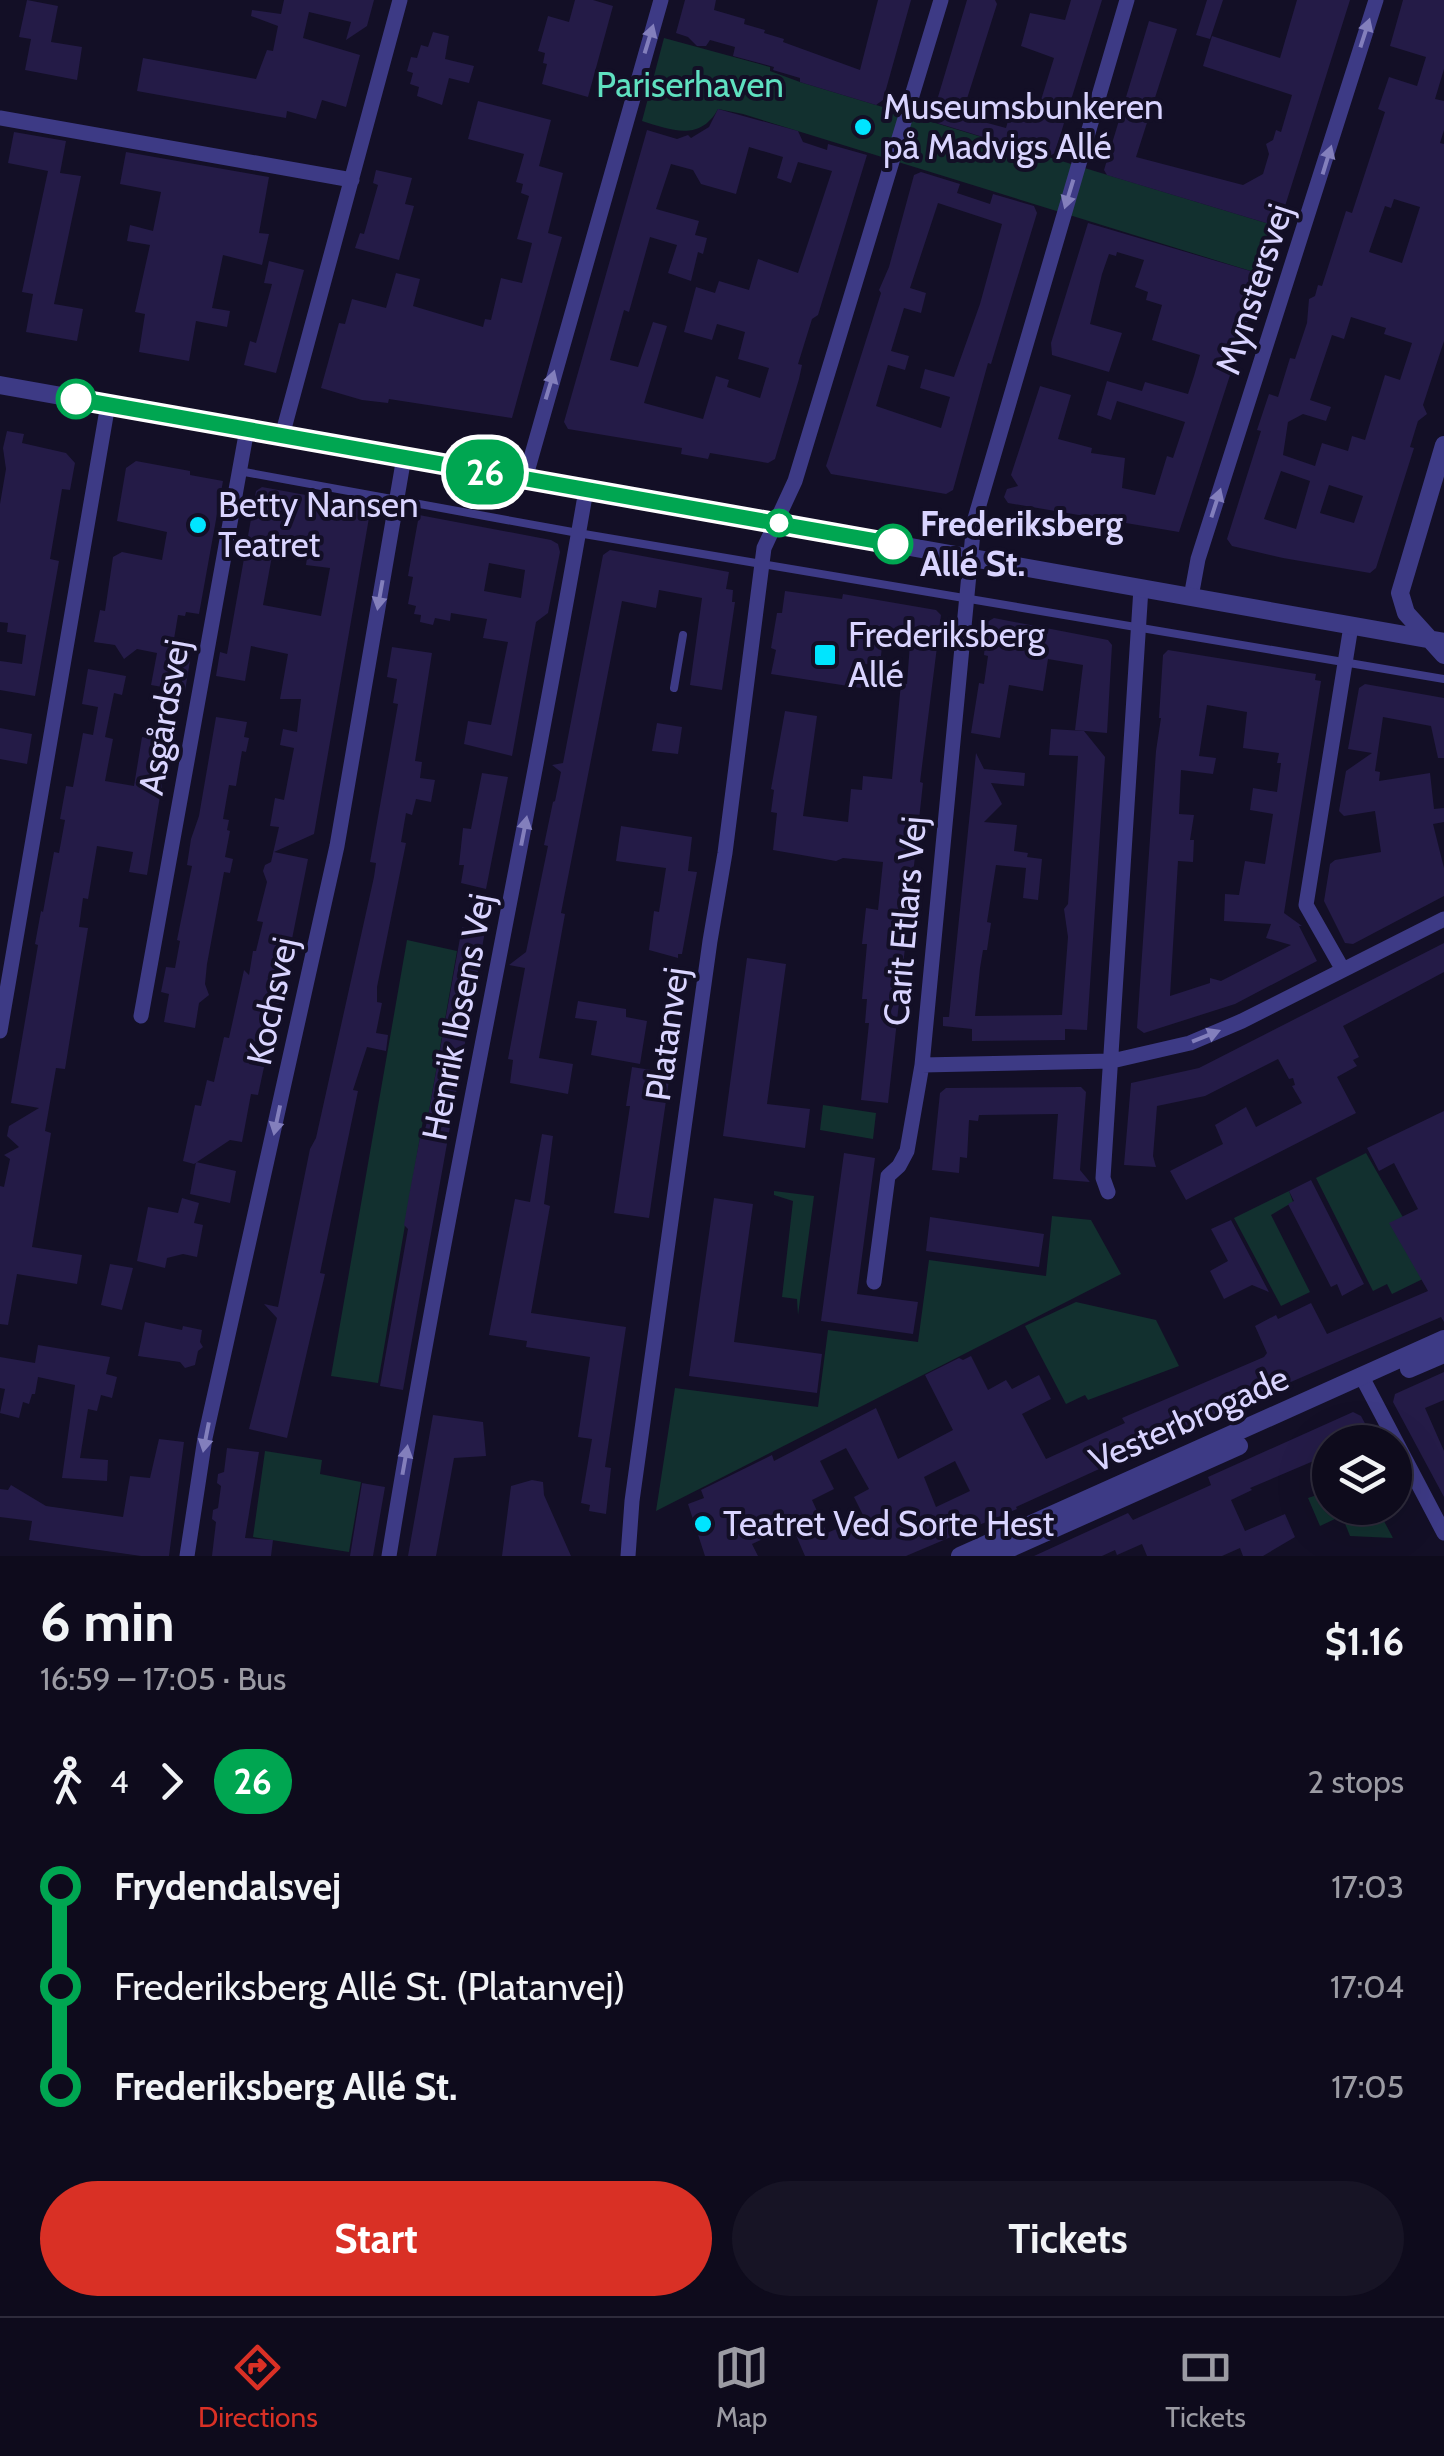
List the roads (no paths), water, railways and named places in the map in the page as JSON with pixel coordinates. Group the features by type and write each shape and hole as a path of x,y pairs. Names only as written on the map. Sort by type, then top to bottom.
{"street":[{"path":"282,436 400,0"},
{"path":"525,479 661,0"},
{"name":"Platanvej","path":"628,1556 632,1501 766,541 795,480 941,0"},
{"name":"Carit Etlars Vej","path":"874,1282 888,1176 907,1151 922,1064 974,522 1006,401 1127,0"},
{"name":"Mynstersvej","path":"1190,597 1198,559 1376,0"},
{"path":"0,118 352,180"},
{"path":"0,385 1437,641"},
{"path":"0,1030 108,404"},
{"name":"Asgårdsvej","path":"141,1016 248,429"},
{"path":"1444,445 1400,593 1406,614 1437,641 1444,655"},
{"name":"Kochsvej","path":"187,1556 204,1438 337,846 404,457"},
{"name":"Henrik Ibsens Vej","path":"389,1556 471,1096 566,617 586,490"},
{"path":"1108,1192 1103,1178 1141,588"},
{"path":"1343,970 1306,905 1351,626"},
{"path":"922,1064 1112,1061 1190,1043 1242,1022 1444,919"},
{"name":"Vesterbrogade","path":"993,1556 1364,1383 1444,1339"},
{"name":"Vesterbrogade","path":"960,1556 1364,1383 1444,1354"},
{"path":"1364,1383 1444,1533"}],"lane":[{"path":"239,471 578,534 1444,679"},
{"path":"674,688 684,635"}],"place":[{"name":"Museumsbunkeren på Madvigs Allé","path":"863,127"},
{"name":"Betty Nansen Teatret","path":"198,525"},
{"name":"Frederiksberg Allé St.","path":"893,544"},
{"name":"Frederiksberg Allé","path":"825,655"},
{"name":"Teatret Ved Sorte Hest","path":"703,1524"}],"park label":[{"name":"Pariserhaven","path":"690,85"}]}
